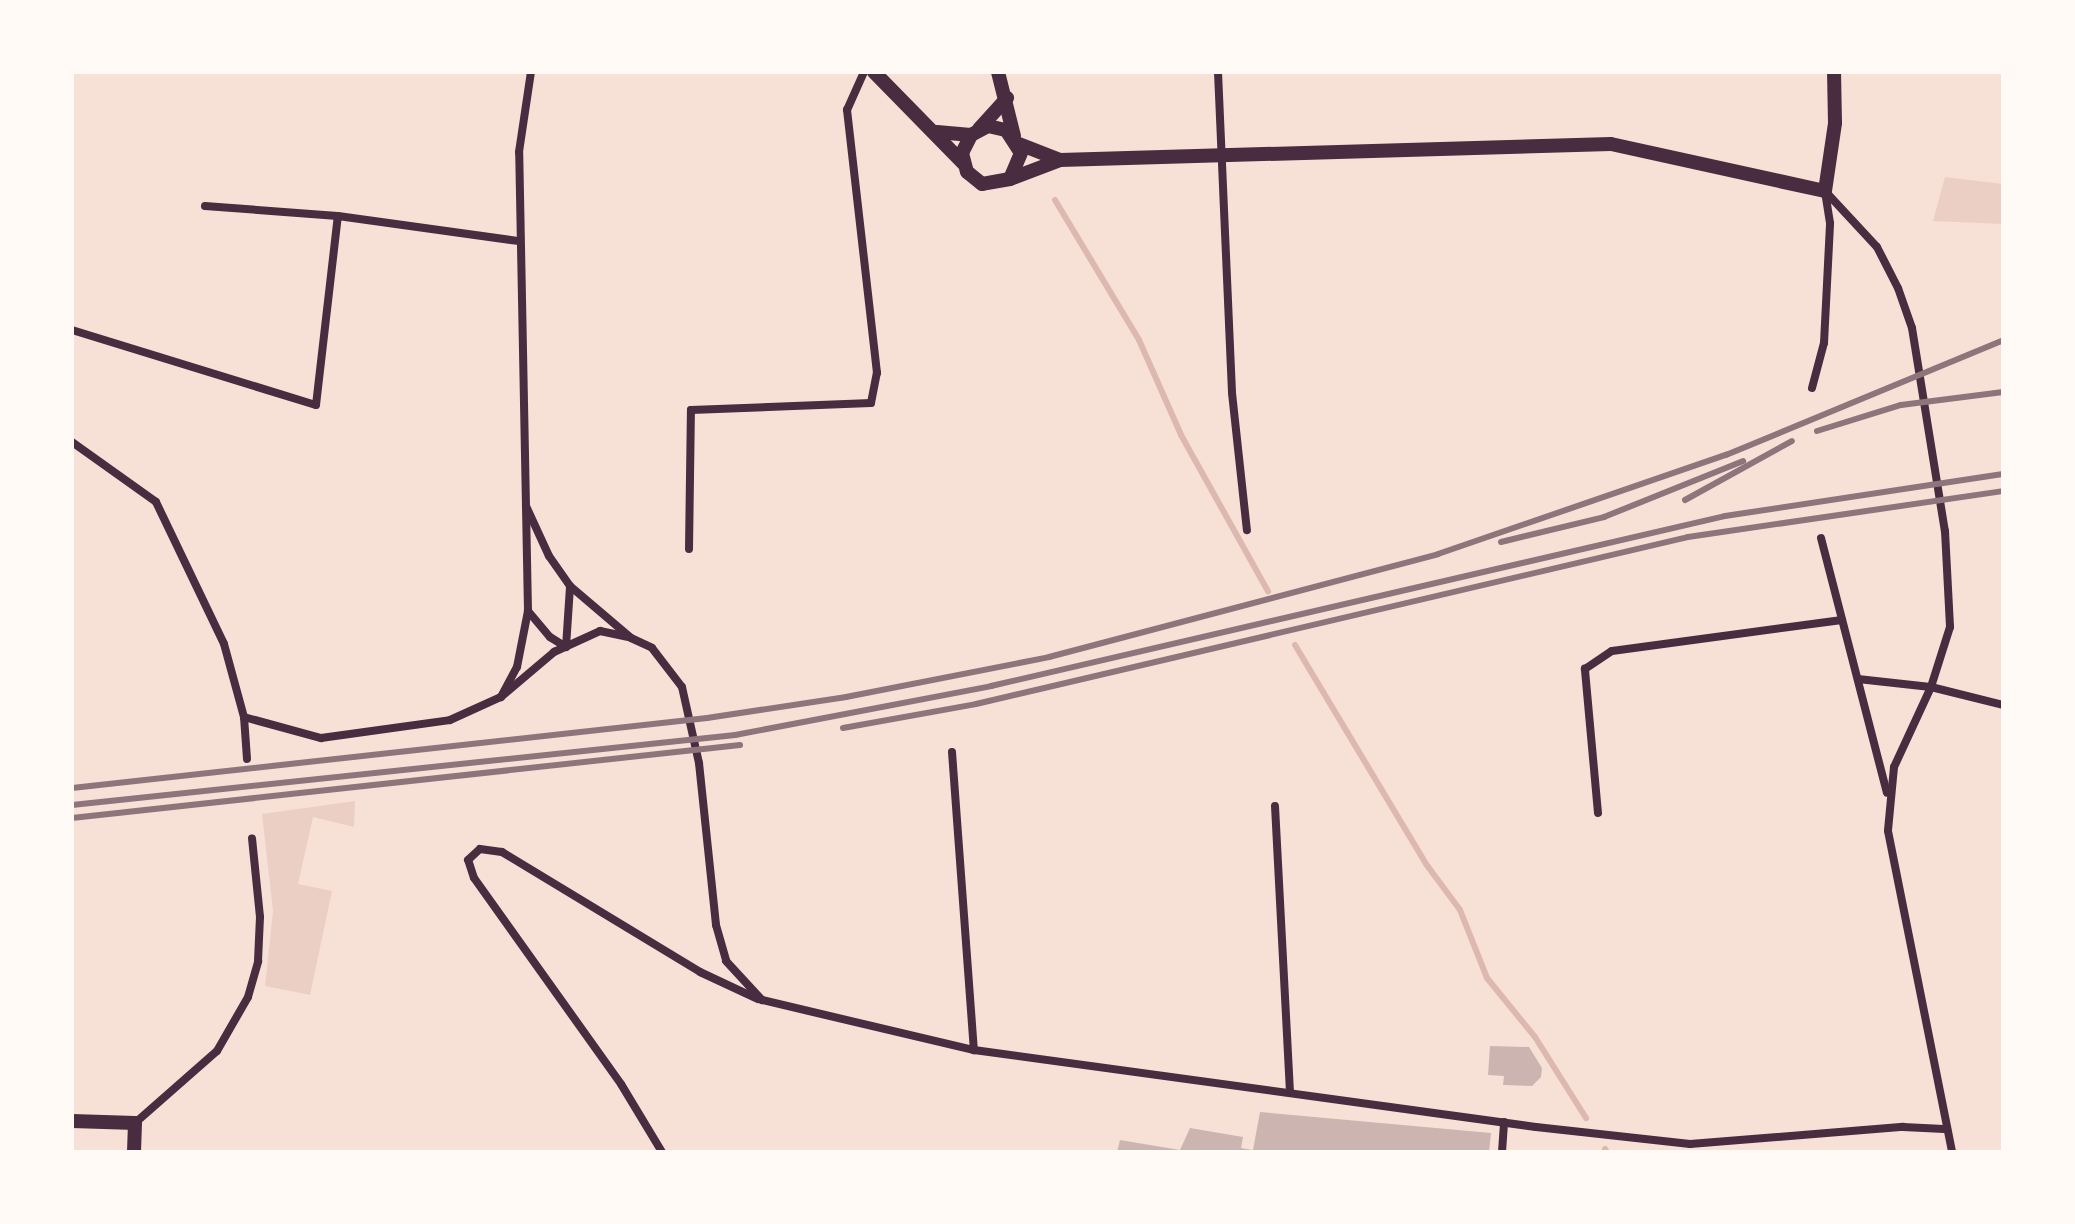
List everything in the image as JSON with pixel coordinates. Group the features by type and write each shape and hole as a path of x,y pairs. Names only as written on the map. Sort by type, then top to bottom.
{"street":[{"path":"501,697 517,667 528,611 519,152 531,72"},
{"path":"689,549 691,410 871,403 877,373 847,110 864,72"},
{"path":"874,72 937,132 982,184 1010,179 1060,160 1611,144 1825,191 1877,247 1912,328 1952,597 1944,655 1894,767 1888,795 1888,831 1944,1129 1952,1152"},
{"path":"998,72 1021,163 1010,179"},
{"path":"1218,72 1232,393 1247,530"},
{"path":"1812,388 1824,343 1830,223 1825,191 1835,123 1834,72"},
{"path":"963,163 975,132 1007,98"},
{"path":"937,132 975,132 997,127 1016,140 1060,160"},
{"path":"205,206 338,216 519,241"},
{"path":"72,330 316,405 338,216"},
{"path":"72,442 156,502 224,644 244,717 247,759"},
{"path":"526,506 570,586 631,638"},
{"path":"1821,538 1888,795"},
{"path":"566,647 570,586"},
{"path":"528,611 550,637 566,647"},
{"path":"1598,813 1585,669 1612,651 1842,620"},
{"path":"244,717 321,738 450,720 501,697 566,647 600,631 631,638 652,648 682,687 699,763 716,925 726,961 762,1000"},
{"path":"1858,679 1931,687 2003,705"},
{"path":"952,752 974,1050"},
{"path":"1275,806 1290,1091"},
{"path":"72,1121 135,1123 217,1051 248,997 258,961 260,917 252,838"},
{"path":"662,1152 621,1084 474,878 468,860 473,852 490,848 502,852 700,972 762,1000 974,1050 1690,1144 1903,1127 1944,1129"},
{"path":"1502,1152 1504,1122"},
{"path":"134,1152 135,1123"}],"shaded area":[{"path":"1945,177 2003,184 2003,224 1933,221"},
{"path":"355,801 354,827 313,817 298,884 332,891 310,995 265,986 273,911 262,814"}],"building":[{"path":"1490,1046 1529,1047 1542,1068 1541,1077 1532,1086 1503,1085 1504,1076 1488,1075"},
{"path":"1260,1112 1491,1133 1489,1152 1117,1152 1120,1140 1180,1150 1190,1128 1243,1137 1241,1148 1253,1150"}],"waterway":[{"path":"1055,200 1139,340 1181,435 1268,591"},
{"path":"1295,645 1426,864 1460,910 1487,978 1535,1037 1586,1118"}],"railway":[{"path":"72,788 707,718 846,697 1049,657 1438,554 1726,455 2003,340"},
{"path":"1817,431 1901,405 2003,392"},
{"path":"1685,500 1792,441"},
{"path":"1501,542 1604,517 1743,461"},
{"path":"72,805 735,735 991,686 1725,516 2003,474"},
{"path":"843,728 976,704 1688,537 2003,491"},
{"path":"72,818 740,745"}]}
